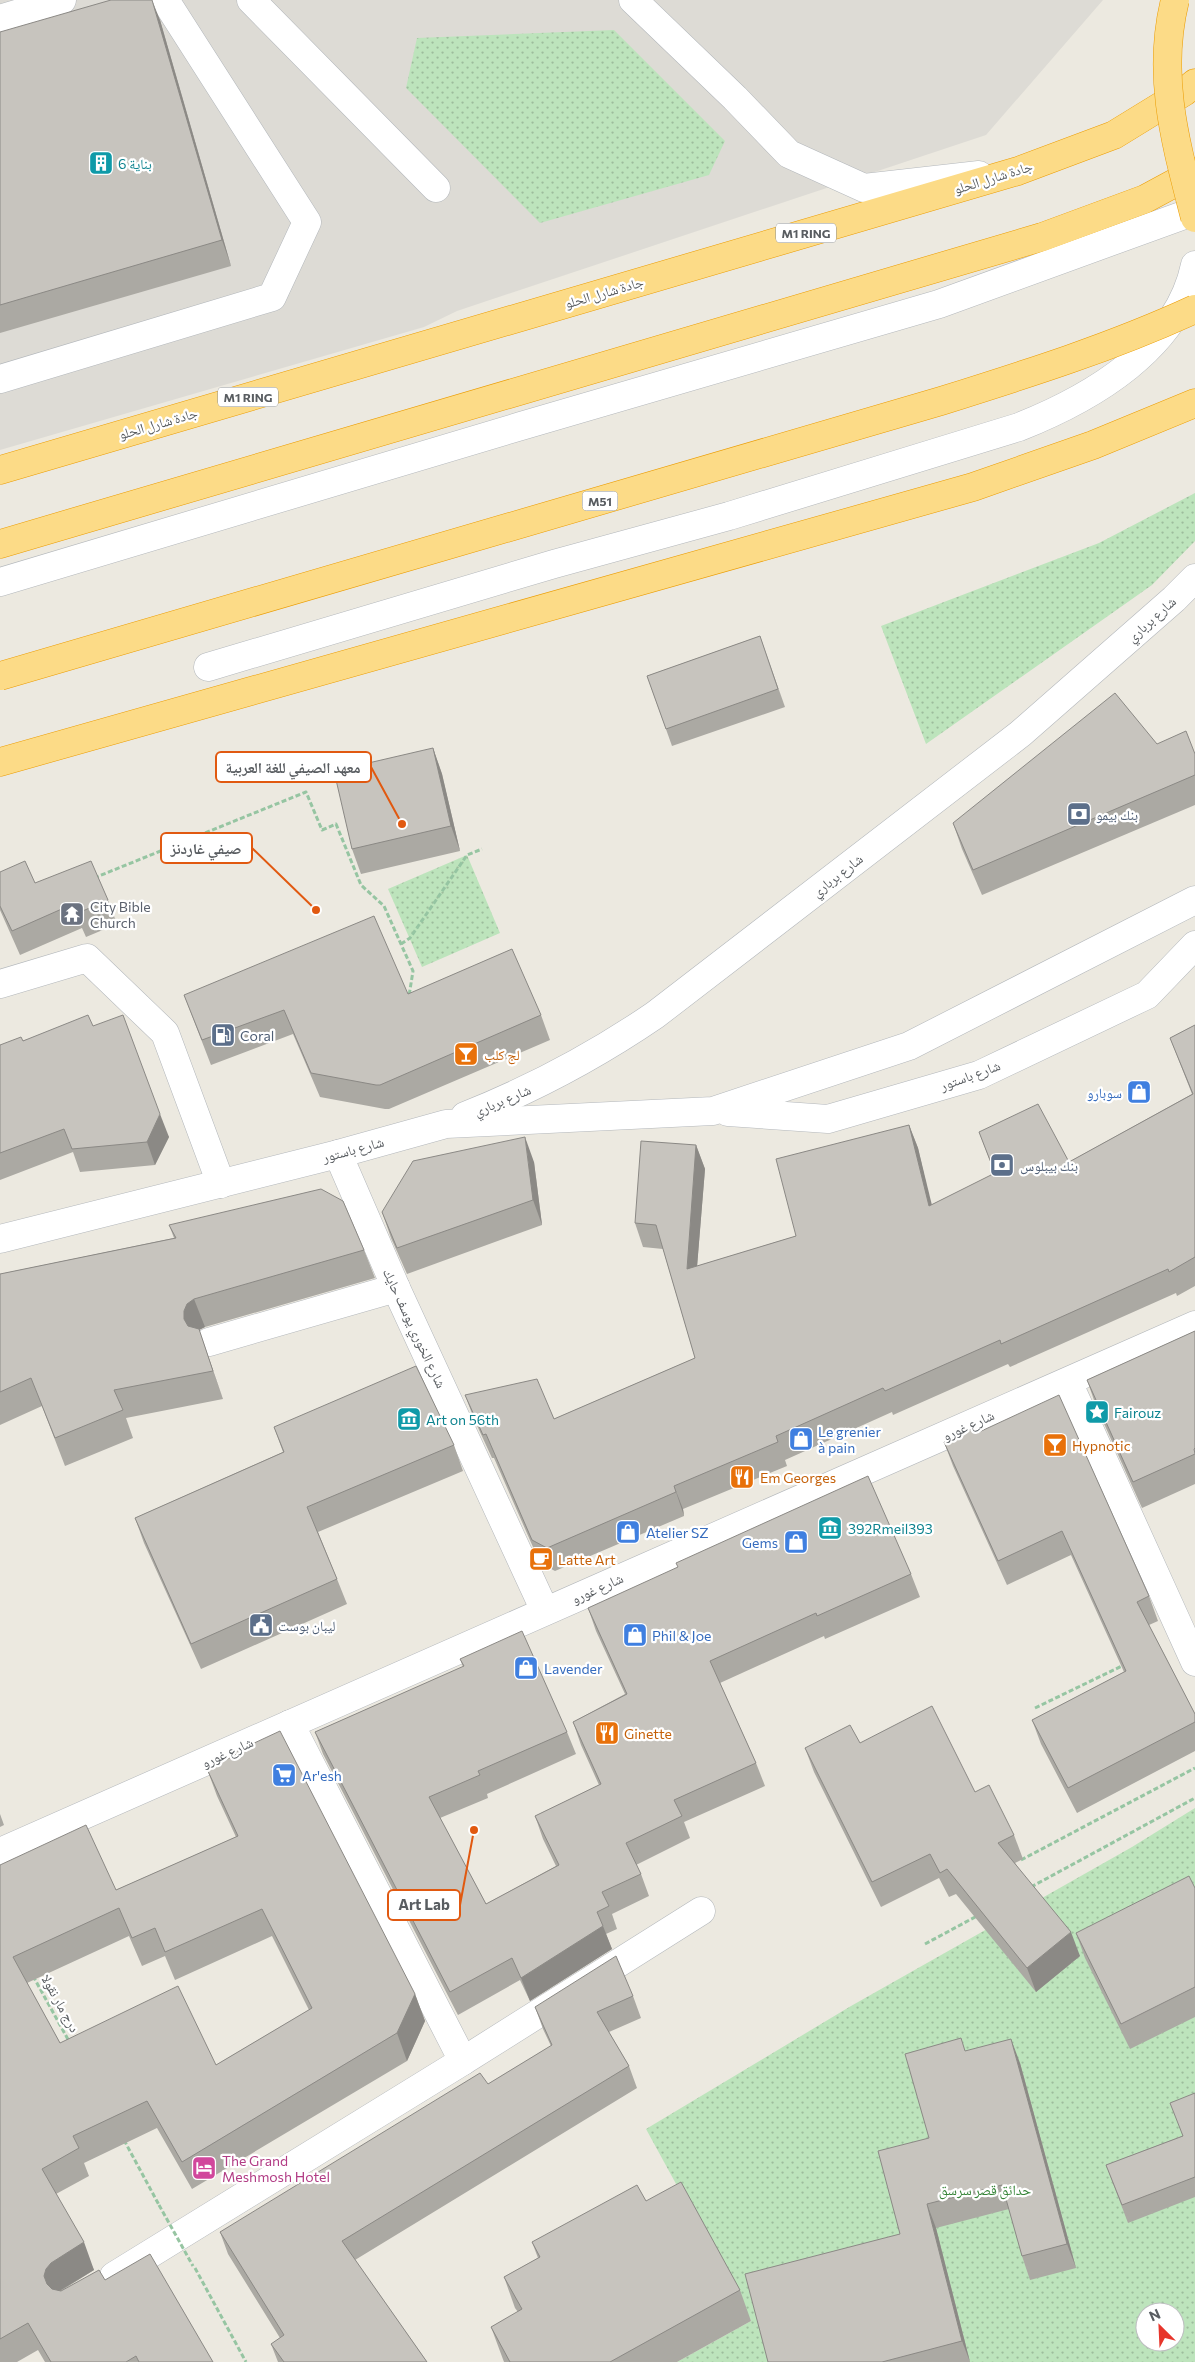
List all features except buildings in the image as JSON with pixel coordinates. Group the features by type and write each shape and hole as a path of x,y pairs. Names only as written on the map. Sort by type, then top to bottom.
{"highway":[{"path":"1175,0 1169,24 1169,99 1173,133 1195,218"},
{"name":"جادة شارل الحلو","path":"0,470 1018,171 1114,135 1184,92 1195,83"},
{"path":"0,544 1042,236 1145,199 1195,172"},
{"name":"M51","path":"0,676 940,402 1059,363 1148,331 1195,309"},
{"path":"7,761 973,486 1093,445 1195,403"}],"street":[{"path":"0,18 62,0"},
{"path":"0,379 272,297 307,222 164,0"},
{"path":"251,0 436,188"},
{"path":"633,0 735,98 789,154 864,188 1018,171"},
{"path":"0,582 467,442 939,304 1195,211"},
{"path":"208,667 554,564 729,516 1019,427 1048,415 1088,394 1134,361 1152,343 1181,306 1195,265"},
{"name":"شارع برباري","path":"446,1124 545,1082 616,1041 654,1015 1020,734 1174,599 1195,578"},
{"name":"شارع باستور","path":"713,1111 909,1046 1195,900"},
{"name":"شارع باستور","path":"0,1239 338,1154 446,1124 713,1111 828,1119 979,1075 1147,995 1195,945"},
{"path":"0,984 87,958 164,1033 221,1184"},
{"name":"شارع الخوري يوسف حايك","path":"338,1154 396,1288 545,1611"},
{"path":"209,1342 396,1288"},
{"name":"شارع غورو","path":"0,1852 1068,1382 1195,1324"},
{"path":"1068,1382 1195,1662"},
{"path":"290,1724 463,2061"},
{"path":"94,2288 463,2061 702,1911"}],"path":[{"path":"93,878 306,792 322,830 336,824 361,885 384,906 413,971 409,999"},
{"path":"402,944 410,938 467,854 482,849"},
{"path":"1035,1708 1131,1661"},
{"path":"1013,1863 1195,1768"},
{"path":"1030,1888 1195,1798"},
{"path":"925,1944 986,1911"},
{"name":"درج مار نقولا","path":"33,1975 70,2044"},
{"path":"122,2137 246,2362"}],"shaded area":[{"path":"0,0 1103,0 986,135 457,311 424,327 0,450"}],"green space":[{"path":"614,30 725,141 709,175 540,223 406,88 417,38"},
{"path":"1195,493 1195,541 1152,585 926,744 881,626 1099,543"},
{"path":"467,855 500,933 422,967 388,889"},
{"name":"حدائق قصر سرسق","path":"1195,1808 1195,2362 677,2362 751,2321 646,2129 851,2006 1132,1847"}],"place":[{"name":"بناية 6","path":"101,163"},
{"name":"بنك بيمو","path":"1079,814"},
{"name":"معهد الصيفي للغة العربية","path":"402,824"},
{"name":"صيفي غاردنز","path":"316,910"},
{"name":"City Bible Church","path":"72,914"},
{"name":"Coral","path":"223,1035"},
{"name":"لج كلب","path":"466,1054"},
{"name":"سوبارو","path":"1139,1092"},
{"name":"بنك بيبلوس","path":"1002,1165"},
{"name":"Fairouz","path":"1097,1412"},
{"name":"Art on 56th","path":"409,1419"},
{"name":"Le grenier à pain","path":"801,1439"},
{"name":"Hypnotic","path":"1055,1445"},
{"name":"Em Georges","path":"742,1477"},
{"name":"392Rmeil393","path":"830,1528"},
{"name":"Atelier SZ","path":"628,1532"},
{"name":"Gems","path":"796,1542"},
{"name":"Latte Art","path":"541,1559"},
{"name":"ليبان بوست","path":"261,1625"},
{"name":"Phil & Joe","path":"635,1635"},
{"name":"Lavender","path":"526,1668"},
{"name":"Ginette","path":"607,1733"},
{"name":"Ar'esh","path":"284,1775"},
{"name":"Art Lab","path":"474,1830"},
{"name":"The Grand Meshmosh Hotel","path":"204,2168"}]}
